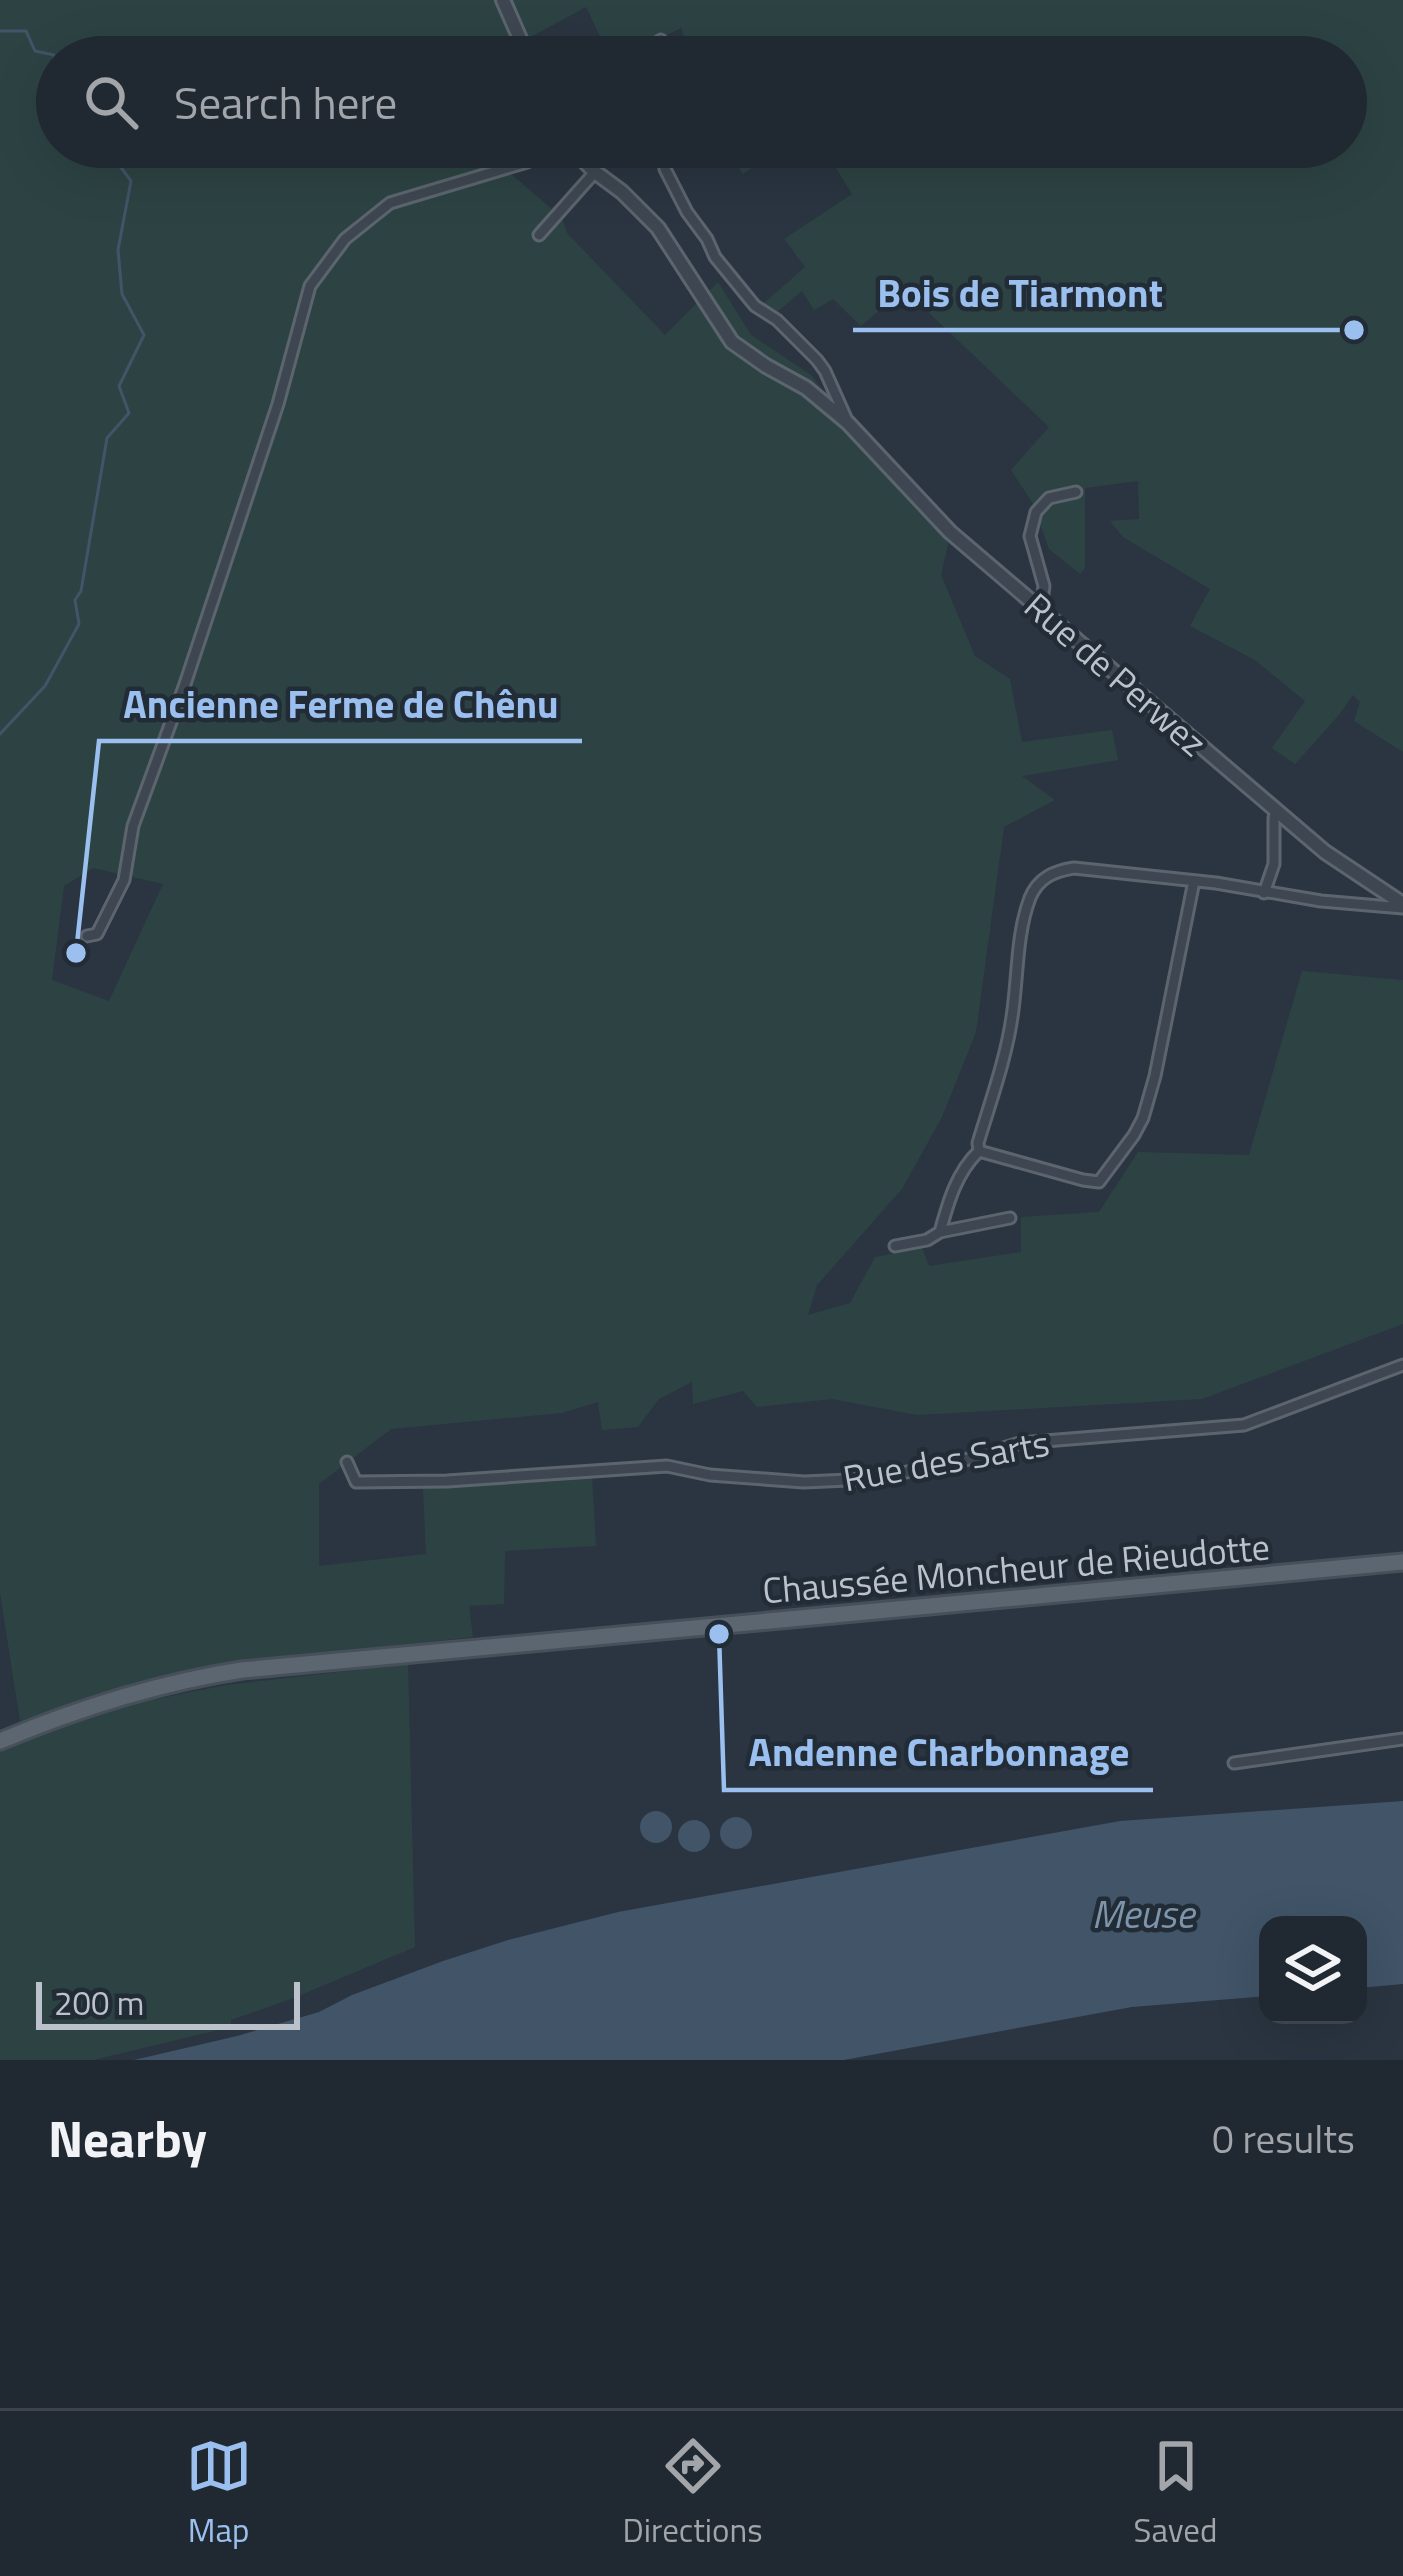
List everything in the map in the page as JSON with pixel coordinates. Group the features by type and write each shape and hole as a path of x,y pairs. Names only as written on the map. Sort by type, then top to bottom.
{"main road":[{"name":"Chaussée Moncheur de Rieudotte","path":"0,1741 135,1692 242,1670 1403,1562"}],"street":[{"path":"502,0 518,36"},
{"path":"87,936 97,934 124,880 134,826 272,424 310,286 345,239 390,202 506,168"},
{"name":"Rue de Perwez","path":"591,168 658,228 732,342 806,388 848,423 950,532 1276,812 1403,906"},
{"name":"Rue de Perwez","path":"665,168 715,257 754,306 777,320 826,371 848,423"},
{"path":"538,236 595,172"},
{"path":"1041,609 1044,586 1030,536 1036,512 1049,498 1076,492"},
{"path":"1264,893 1274,863 1276,812"},
{"path":"940,1232 948,1202 979,1151 1012,1023 1021,939 1031,896 1042,880 1074,868 1216,883 1321,901 1403,906"},
{"path":"979,1151 1099,1182 1115,1162 1143,1118 1155,1076 1194,881"},
{"path":"895,1246 1010,1218"},
{"name":"Rue des Sarts","path":"346,1462 356,1482 447,1481 667,1466 804,1482 871,1480 1020,1443 1244,1425 1403,1365"},
{"path":"1234,1763 1403,1739"}],"green space":[{"path":"0,0 1403,0 1403,752 1354,721 1360,702 1353,695 1295,764 1272,748 1305,701 1255,660 1190,626 1210,589 1123,537 1110,521 1139,519 1138,481 1085,488 1085,568 1080,574 1049,549 1032,502 1011,470 1049,427 904,289 861,326 833,299 814,310 802,291 777,312 763,304 805,267 784,239 852,194 836,168 1367,168 1367,36 684,36 681,28 665,36 600,36 586,7 533,36 36,36 36,168 504,168 562,218 567,233 665,335 718,282 751,335 811,375 902,494 949,540 941,575 975,656 1010,679 1022,742 1112,730 1118,760 1022,776 1055,800 1004,827 976,1032 942,1117 902,1189 817,1285 808,1315 850,1303 875,1257 922,1248 929,1266 1021,1252 1021,1217 1099,1212 1138,1152 1249,1155 1302,971 1403,980 1403,1324 1202,1399 917,1415 832,1399 757,1407 743,1391 693,1404 692,1382 659,1399 638,1427 602,1430 598,1402 562,1413 391,1429 319,1484 319,1566 426,1554 423,1487 592,1477 596,1546 505,1551 504,1604 469,1606 473,1637 255,1661 99,1693 20,1721 0,1593","holes":["93,868 163,884 109,1001 52,980 64,886"]},
{"path":"408,1664 415,1947 231,2020 231,2027 93,2060 0,2060 0,1750 111,1708 226,1685"}],"water":[{"name":"Meuse","path":"1403,1801 1403,1984 1367,1987 1367,1916 1259,1916 1259,1997 1132,2007 844,2060 134,2060 319,2012 443,1961 618,1912 1120,1821"},
{"path":"656,1811 667,1816 672,1827 667,1838 656,1843 645,1838 640,1827 645,1816"},
{"path":"736,1817 747,1822 752,1833 747,1844 736,1849 725,1844 720,1833 725,1822"},
{"path":"694,1820 705,1825 710,1836 705,1847 694,1852 683,1847 678,1836 683,1825"}],"waterway":[{"path":"0,31 26,31 36,51"},
{"path":"0,734 45,686 79,624 75,600 81,591 107,438 129,413 119,386 144,335 122,294 118,250 131,181 121,168"}],"place":[{"name":"Bois de Tiarmont","path":"1354,330"},
{"name":"Ancienne Ferme de Chênu","path":"76,953"},
{"name":"Andenne Charbonnage","path":"719,1634"}]}
